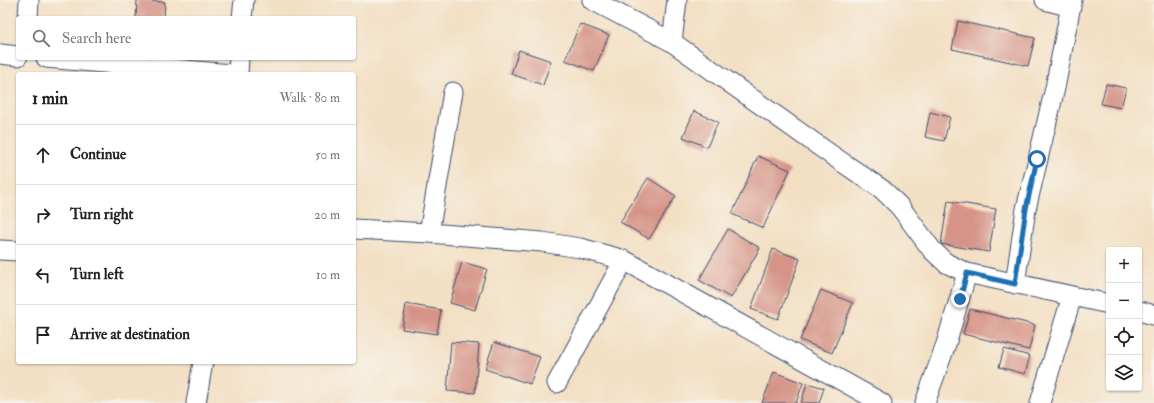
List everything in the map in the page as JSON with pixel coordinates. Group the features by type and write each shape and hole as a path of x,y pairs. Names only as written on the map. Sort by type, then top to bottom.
{"street":[{"path":"28,16 29,0"},
{"path":"242,16 244,0"},
{"path":"592,0 620,13 672,42 883,190 900,207 932,250 946,263 967,273 1106,303"},
{"path":"672,42 677,0"},
{"path":"1015,284 1026,209 1055,88 1071,3 1045,0"},
{"path":"0,54 16,56"},
{"path":"69,60 208,72"},
{"path":"238,72 239,60"},
{"path":"429,233 453,92"},
{"path":"356,229 542,242 580,248 624,260 882,403"},
{"path":"0,250 16,251"},
{"path":"557,383 624,260"},
{"path":"925,403 948,336 967,273"},
{"path":"1040,403 1072,296"},
{"path":"1142,312 1154,314"},
{"path":"196,403 203,364"}],"building":[{"path":"137,0 165,2 164,16 136,16"},
{"path":"958,21 1035,38 1028,66 952,49"},
{"path":"580,24 609,35 594,71 565,60"},
{"path":"519,50 551,61 543,85 511,74"},
{"path":"1106,84 1126,88 1121,108 1101,104"},
{"path":"694,111 718,122 707,147 683,137"},
{"path":"930,112 950,117 944,141 925,137"},
{"path":"758,156 790,170 763,228 732,214"},
{"path":"648,178 676,196 649,239 620,222"},
{"path":"948,201 996,209 989,252 941,244"},
{"path":"728,229 760,248 731,298 699,280"},
{"path":"773,249 800,259 778,319 751,309"},
{"path":"462,262 487,269 475,310 450,303"},
{"path":"821,290 853,303 832,353 800,340"},
{"path":"406,304 441,310 437,334 402,329"},
{"path":"970,309 1035,325 1029,350 963,334"},
{"path":"451,342 479,344 475,393 447,391"},
{"path":"494,342 540,357 530,384 485,369"},
{"path":"1004,349 1030,356 1025,374 999,367"},
{"path":"774,372 803,383 796,403 762,403"},
{"path":"807,383 824,388 819,403 801,403"}],"route":[{"path":"960,299 967,273 1015,284 1026,209 1037,159"}]}
